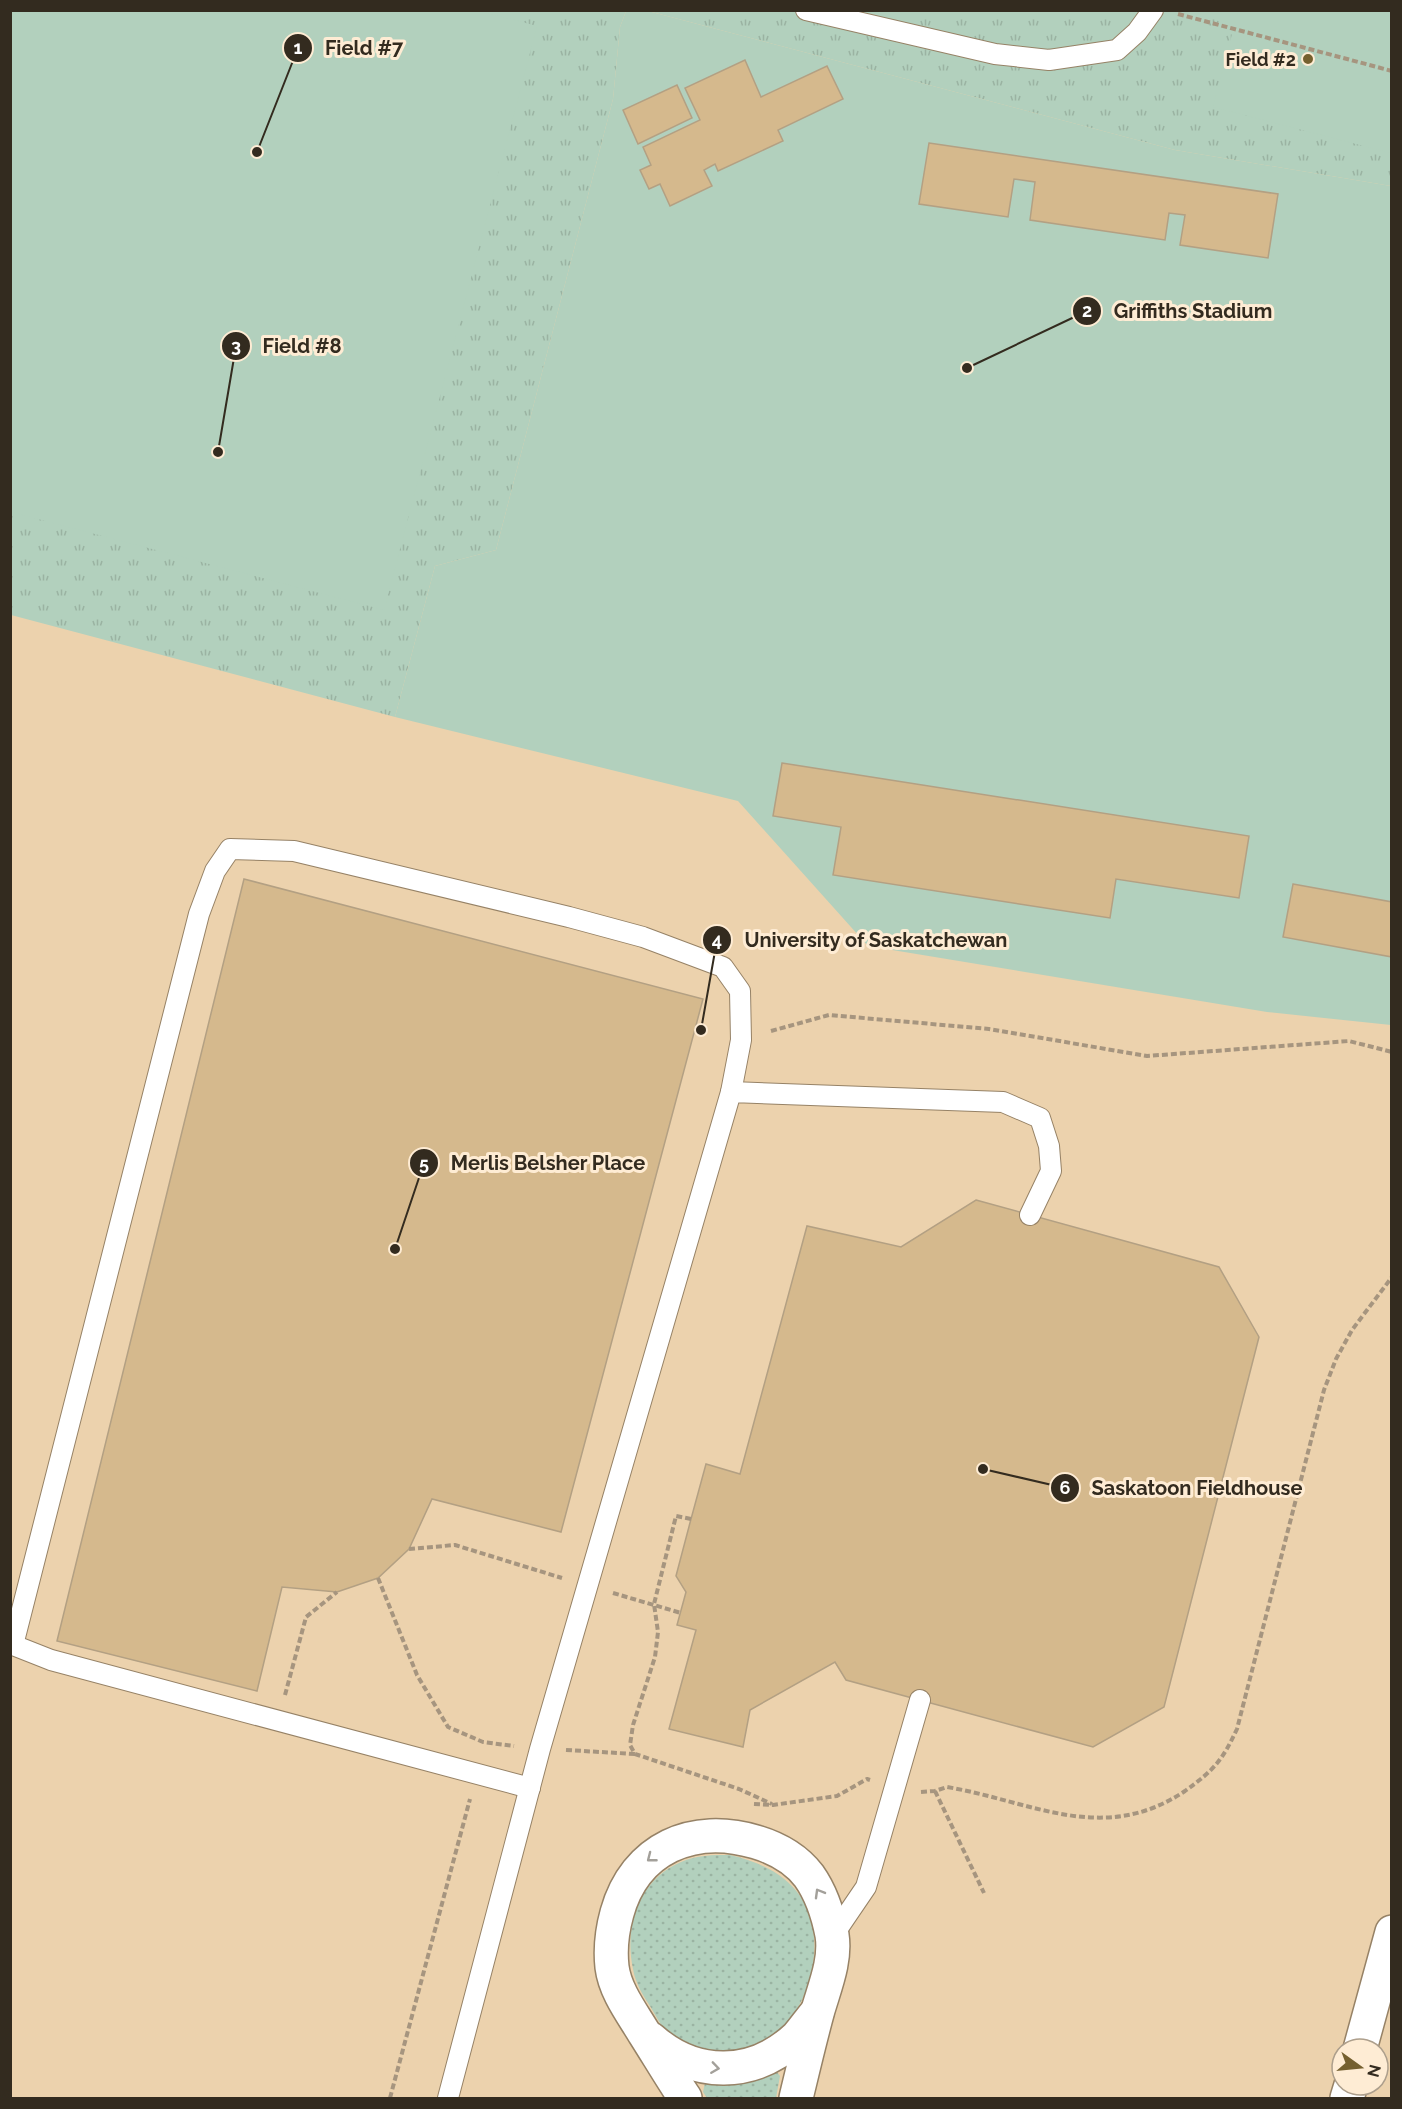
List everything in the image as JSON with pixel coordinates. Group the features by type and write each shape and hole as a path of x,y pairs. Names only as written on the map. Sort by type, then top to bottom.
{"street":[{"path":"685,2098 624,2001 612,1969 612,1932 621,1896 643,1864 672,1844 704,1836 723,1836 743,1838 783,1853 809,1876 824,1902 832,1937 830,1975 818,2010 796,2098"},
{"path":"1363,2037 1392,1932"},
{"path":"645,2034 661,2048 682,2059 705,2067 727,2070 749,2066 774,2054 796,2037 818,2010"}],"lane":[{"path":"806,10 996,54 1049,60 1117,50 1137,32 1153,10"},
{"path":"448,2098 530,1788 540,1749 731,1092 741,1040 740,991 723,967 643,937 294,851 230,849 214,871 199,914 13,1645 51,1660 530,1788"},
{"path":"731,1092 1003,1102 1040,1118 1049,1146 1051,1171 1030,1215"},
{"path":"832,1937 866,1887 920,1700"}],"path":[{"path":"1177,14 1392,71"},
{"path":"771,1031 829,1015 989,1029 1147,1056 1349,1041 1392,1052"},
{"path":"743,1804 773,1804 837,1796 867,1779 926,1793 947,1786 1064,1816 1089,1819 1115,1818 1169,1801 1217,1766 1237,1729 1324,1390 1336,1359 1352,1330 1392,1277"},
{"path":"634,1754 630,1744 633,1725 655,1657 658,1632 654,1604 676,1516 691,1519"},
{"path":"409,1549 455,1545 681,1613"},
{"path":"378,1578 417,1675 448,1727 483,1742 540,1749 634,1754 740,1789 773,1804"},
{"path":"278,1722 306,1617 337,1592"},
{"path":"390,2098 477,1775 483,1742"},
{"path":"935,1791 984,1893"}],"shaded area":[{"path":"11,11 1391,11 1391,2098 11,2098"}],"green space":[{"path":"10,11 626,11 620,27 613,99 496,550 435,566 395,717 11,615"},
{"path":"11,11 480,11 537,26 384,610 11,512"},
{"path":"626,11 648,11 1175,150 1391,186 1391,1025 1267,1012 868,946 738,801 395,717 435,566 496,550 613,99 620,27"},
{"path":"648,11 1391,11 1391,186 1175,150"},
{"name":"Field #2","path":"1238,11 1391,11 1391,153 1213,107"},
{"path":"730,1855 768,1869 784,1879 796,1891 806,1905 812,1922 813,1964 802,1999 780,2031 759,2045 743,2051 715,2054 706,2053 676,2040 663,2028 636,1979 631,1953 631,1937 633,1921 645,1893 654,1880 666,1870 693,1858"},
{"path":"771,2071 777,2072 780,2076 776,2098 707,2098 703,2092 705,2083"}],"building":[{"path":"745,60 761,97 827,66 843,99 778,130 783,141 718,171 715,164 704,170 712,186 670,206 660,184 649,189 640,170 651,165 643,147 700,120 685,88"},
{"path":"677,85 692,118 638,144 623,110"},
{"path":"929,143 1278,194 1268,258 1180,245 1185,215 1169,213 1165,240 1030,220 1035,182 1014,179 1008,217 919,204"},
{"path":"782,763 1249,836 1239,898 1116,879 1110,918 833,875 841,827 773,816"},
{"path":"244,879 703,999 561,1532 432,1499 409,1549 378,1578 337,1592 282,1587 257,1691 57,1641"},
{"path":"1293,884 1392,902 1392,957 1283,937"},
{"path":"976,1200 1219,1267 1259,1337 1164,1707 1093,1747 846,1680 835,1662 750,1710 743,1747 669,1729 696,1630 677,1625 686,1592 676,1576 706,1464 740,1474 807,1226 901,1247"}],"place":[{"name":"Field #2","path":"1308,59"},
{"name":"Field #7","path":"257,152"},
{"name":"Griffiths Stadium","path":"967,368"},
{"name":"Field #8","path":"218,452"},
{"name":"University of Saskatchewan","path":"701,1030"},
{"name":"Merlis Belsher Place","path":"395,1249"},
{"name":"Saskatoon Fieldhouse","path":"983,1469"}]}
